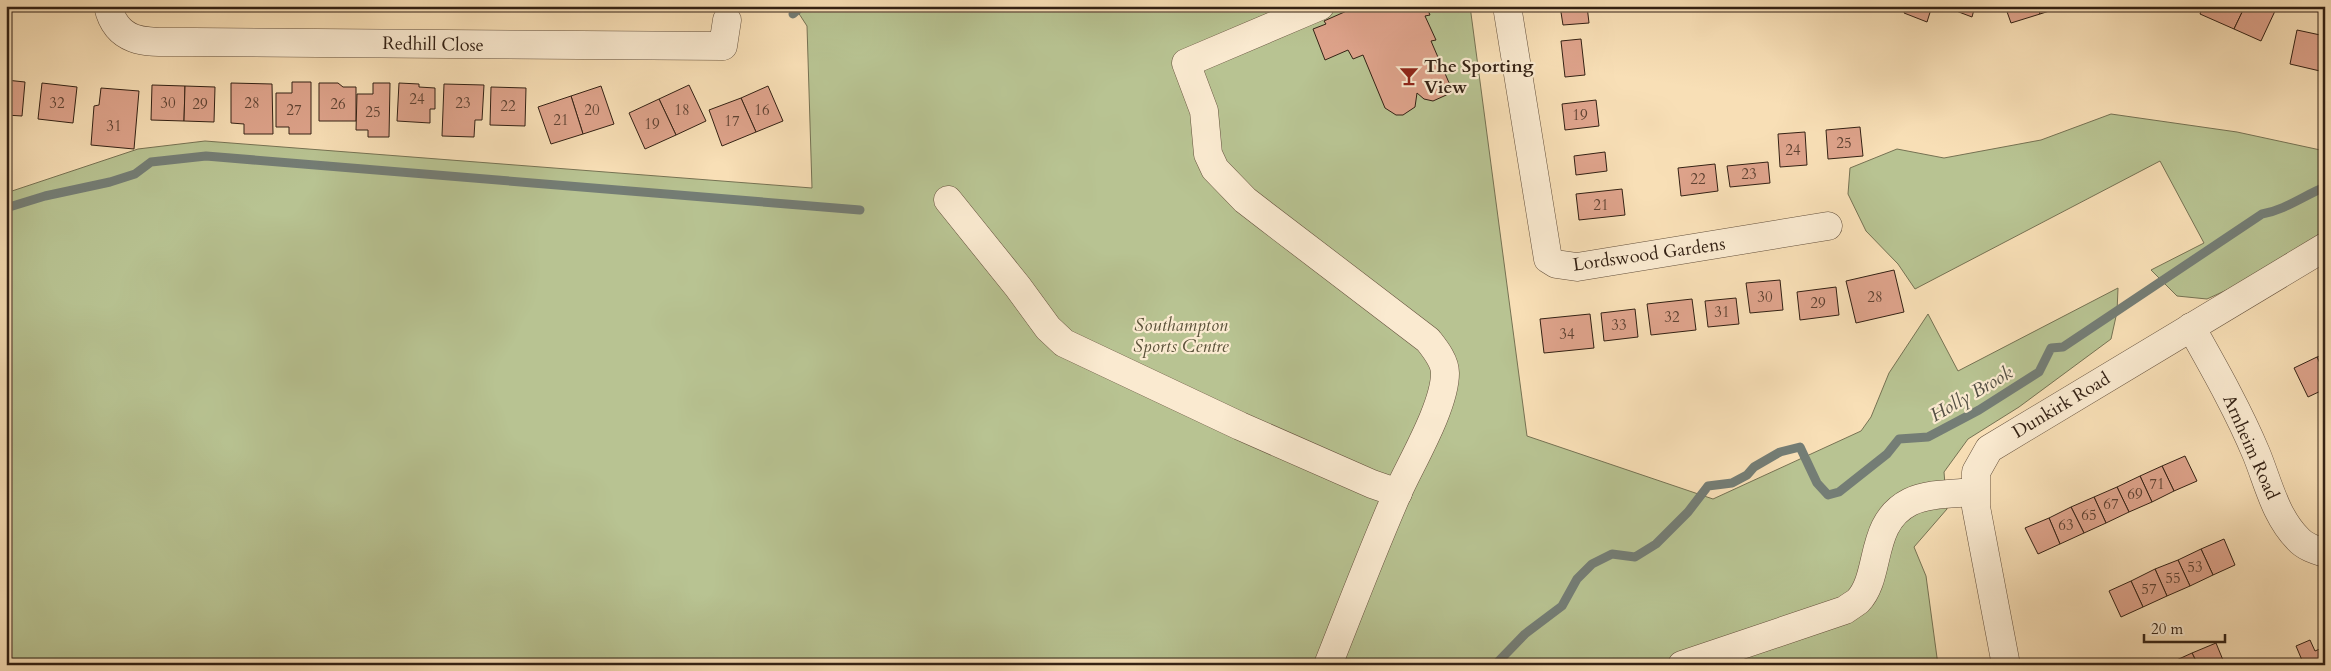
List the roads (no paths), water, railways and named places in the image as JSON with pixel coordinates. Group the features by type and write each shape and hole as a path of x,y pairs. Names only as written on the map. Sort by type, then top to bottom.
{"street":[{"name":"Redhill Close","path":"108,6 110,16 120,32 134,40 193,42 723,46 726,20"},
{"path":"1320,6 1186,63 1204,111 1208,154 1215,169 1245,200 1428,340 1440,357 1445,371 1444,386 1437,408 1398,493 1328,665"},
{"name":"Lordswood Gardens","path":"1507,6 1548,259 1556,264 1577,267 1828,226"},
{"path":"948,200 1018,287 1048,328 1064,343 1232,422 1372,484 1398,493"},
{"name":"Dunkirk Road","path":"2006,665 1974,492 1976,472 1988,449 2325,247"},
{"name":"Arnheim Road","path":"2191,327 2232,402 2256,453 2280,515 2298,540 2311,548 2325,553"},
{"path":"1682,665 1845,610 1858,600 1866,587 1878,544 1896,511 1911,501 1927,497 1974,492"}],"waterway":[{"path":"793,14 802,6"},
{"path":"6,208 45,196 110,182 135,174 151,162 206,156 860,210"},
{"name":"Holly Brook","path":"1495,665 1525,634 1562,606 1577,579 1592,564 1612,554 1635,557 1656,544 1688,512 1708,486 1732,483 1747,475 1754,467 1780,452 1800,447 1817,483 1828,495 1839,492 1887,454 1899,439 1928,437 1979,410 2039,372 2051,348 2063,347 2262,214 2286,206 2325,187"}],"place":[{"name":"The Sporting View","path":"1409,76"}],"park label":[{"name":"Southampton Sports Centre","path":"1181,335"}]}
